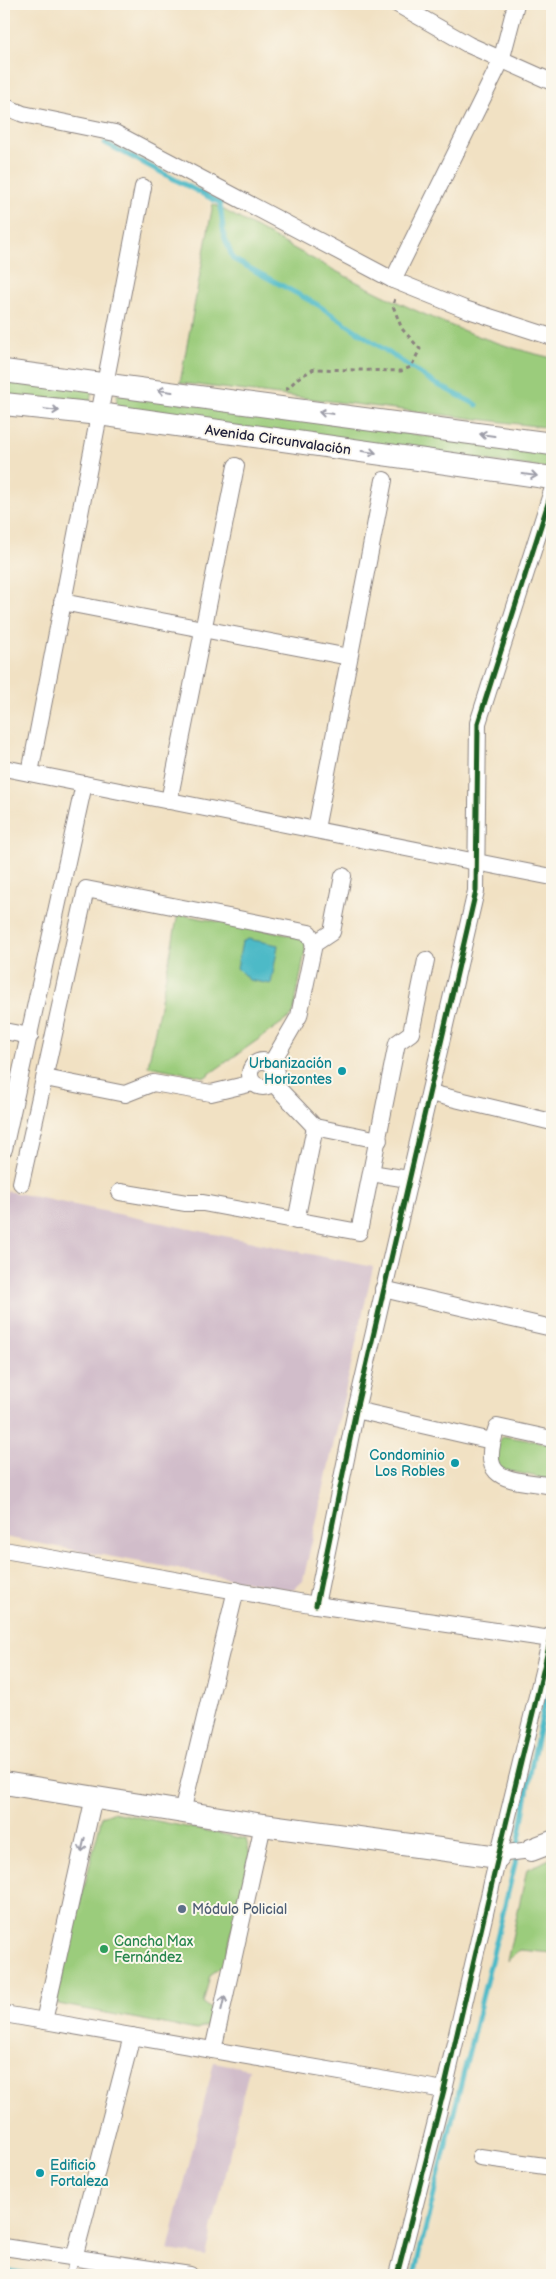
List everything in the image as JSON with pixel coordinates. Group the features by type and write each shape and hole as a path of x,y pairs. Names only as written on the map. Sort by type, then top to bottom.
{"main road":[{"path":"4,371 552,444"},
{"name":"Avenida Circunvalación","path":"4,404 98,414 552,478"},
{"path":"4,1783 263,1825 502,1855"},
{"path":"531,1850 552,1842"}],"street":[{"path":"397,4 501,61 552,82"},
{"path":"397,282 501,61 516,4"},
{"path":"4,106 23,114 115,133 397,282 465,309 552,337"},
{"path":"30,773 143,187"},
{"path":"169,801 236,466"},
{"path":"316,829 384,480"},
{"path":"316,1605 356,1410 476,890 478,861 478,723 552,491"},
{"path":"62,602 349,656"},
{"path":"4,768 552,877"},
{"path":"4,1149 84,784"},
{"path":"314,944 332,932 343,876"},
{"path":"21,1183 86,889 309,933 314,944 299,1016 271,1064"},
{"path":"120,1192 186,1203 203,1203 359,1232 398,1043 411,1034 426,960"},
{"path":"4,1031 30,1036"},
{"path":"262,1061 271,1064 276,1071 273,1083 261,1087 253,1083 249,1075 254,1064 262,1061"},
{"path":"45,1078 125,1094 153,1083 211,1093 253,1083"},
{"path":"273,1083 315,1127 379,1140"},
{"path":"430,1093 552,1122"},
{"path":"296,1221 315,1127"},
{"path":"370,1173 408,1179"},
{"path":"383,1290 552,1328"},
{"path":"356,1410 492,1442"},
{"path":"552,1439 497,1427 492,1442 490,1461 494,1470 502,1476 552,1486"},
{"path":"4,1550 316,1605 552,1637 502,1855 397,2275"},
{"path":"182,1812 236,1590"},
{"path":"44,2021 94,1797"},
{"path":"213,2050 263,1825"},
{"path":"502,1855 531,1850"},
{"path":"4,2014 444,2090"},
{"path":"74,2258 132,2036"},
{"path":"480,2157 552,2167"},
{"path":"4,2247 190,2275"}],"lane":[{"path":"70,2275 74,2258"}],"path":[{"path":"281,407 286,391 298,378 314,369 401,371 411,367 420,349 402,330 393,306 397,282"}],"shaded area":[{"path":"7,1191 373,1267 303,1581 293,1590 4,1537 4,1203"},
{"path":"214,2062 249,2069 206,2256 168,2250"}],"green space":[{"path":"213,204 336,271 421,313 464,331 552,358 552,428 180,383"},
{"path":"4,380 92,390 89,408 4,399"},
{"path":"117,394 552,453 552,469 116,411"},
{"path":"178,914 304,938 307,941 293,1015 205,1077 148,1066"},
{"path":"502,1436 552,1444 552,1480 500,1469 497,1461 497,1452 498,1443"},
{"path":"113,1812 246,1839 250,1855 224,1965 210,1975 203,2004 212,2009 206,2026 197,2030 58,2004 57,1995 102,1816"},
{"path":"552,1858 552,1953 520,1950 507,1961 527,1869"}],"water":[{"path":"248,939 278,945 271,984 249,980 237,968 242,942"}],"waterway":[{"path":"105,143 220,203 224,236 233,259 318,305 434,383 477,405"},
{"path":"414,2275 515,1864 532,1763 552,1670"},
{"path":"4,2270 34,2275"}],"cycle path":[{"path":"316,1605 356,1410 476,891 478,723 552,491"},
{"path":"397,2275 444,2090 552,1634"}],"place":[{"name":"Urbanización Horizontes","path":"342,1071"},
{"name":"Condominio Los Robles","path":"455,1463"},
{"name":"Módulo Policial","path":"182,1909"},
{"name":"Cancha Max Fernández","path":"104,1949"},
{"name":"Edificio Fortaleza","path":"40,2173"}]}
